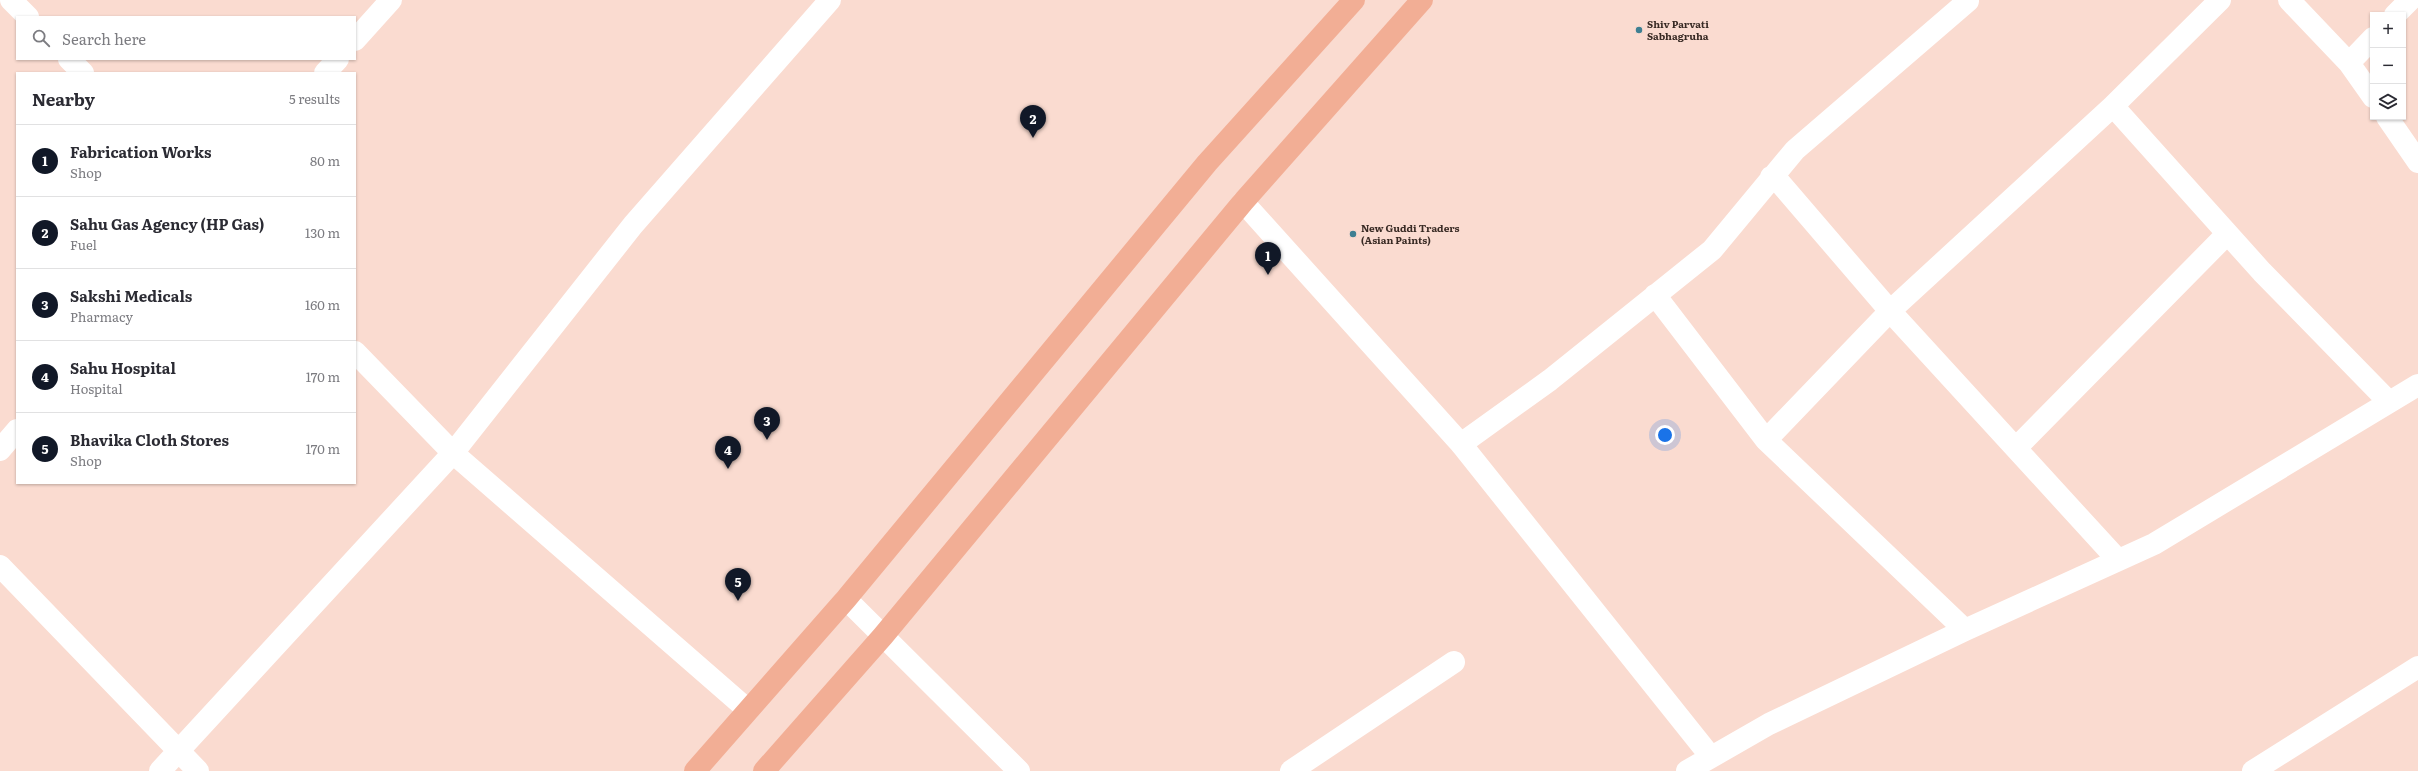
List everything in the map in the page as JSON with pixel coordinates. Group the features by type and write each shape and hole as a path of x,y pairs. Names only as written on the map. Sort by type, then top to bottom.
{"main road":[{"path":"695,771 846,600 1207,163 1354,0"},
{"path":"764,771 883,636 1243,202 1422,0"}],"street":[{"path":"11,0 27,16"},
{"path":"356,39 391,0"},
{"path":"160,771 453,453 633,225 830,0"},
{"path":"1461,444 1550,380 1712,250 1795,150 1968,0"},
{"path":"1766,440 1890,311 2113,106 2220,0"},
{"path":"2289,0 2349,63 2370,93"},
{"path":"2398,12 2410,0"},
{"path":"2349,63 2370,41"},
{"path":"70,60 82,72"},
{"path":"326,72 337,60"},
{"path":"2113,106 2228,234 2389,402"},
{"path":"2389,120 2418,162"},
{"path":"1772,176 1890,311 2118,560"},
{"path":"1243,202 1461,444 1711,757"},
{"path":"2016,448 2228,234"},
{"path":"1655,295 1766,440 1965,630"},
{"path":"356,353 453,453 748,710"},
{"path":"1687,771 1769,724 1965,630 2154,544 2418,385"},
{"path":"0,450 16,431"},
{"path":"0,566 177,751 198,771"},
{"path":"846,600 1019,771"},
{"path":"1291,771 1454,662"},
{"path":"2253,771 2418,667"}],"place":[{"name":"Shiv Parvati Sabhagruha","path":"1639,30"},
{"name":"Sahu Gas Agency (HP Gas)","path":"1033,138"},
{"name":"New Guddi Traders (Asian Paints)","path":"1353,234"},
{"name":"Fabrication Works","path":"1268,275"},
{"name":"Sakshi Medicals","path":"767,440"},
{"name":"Sahu Hospital","path":"728,469"},
{"name":"Bhavika Cloth Stores","path":"738,601"}]}
